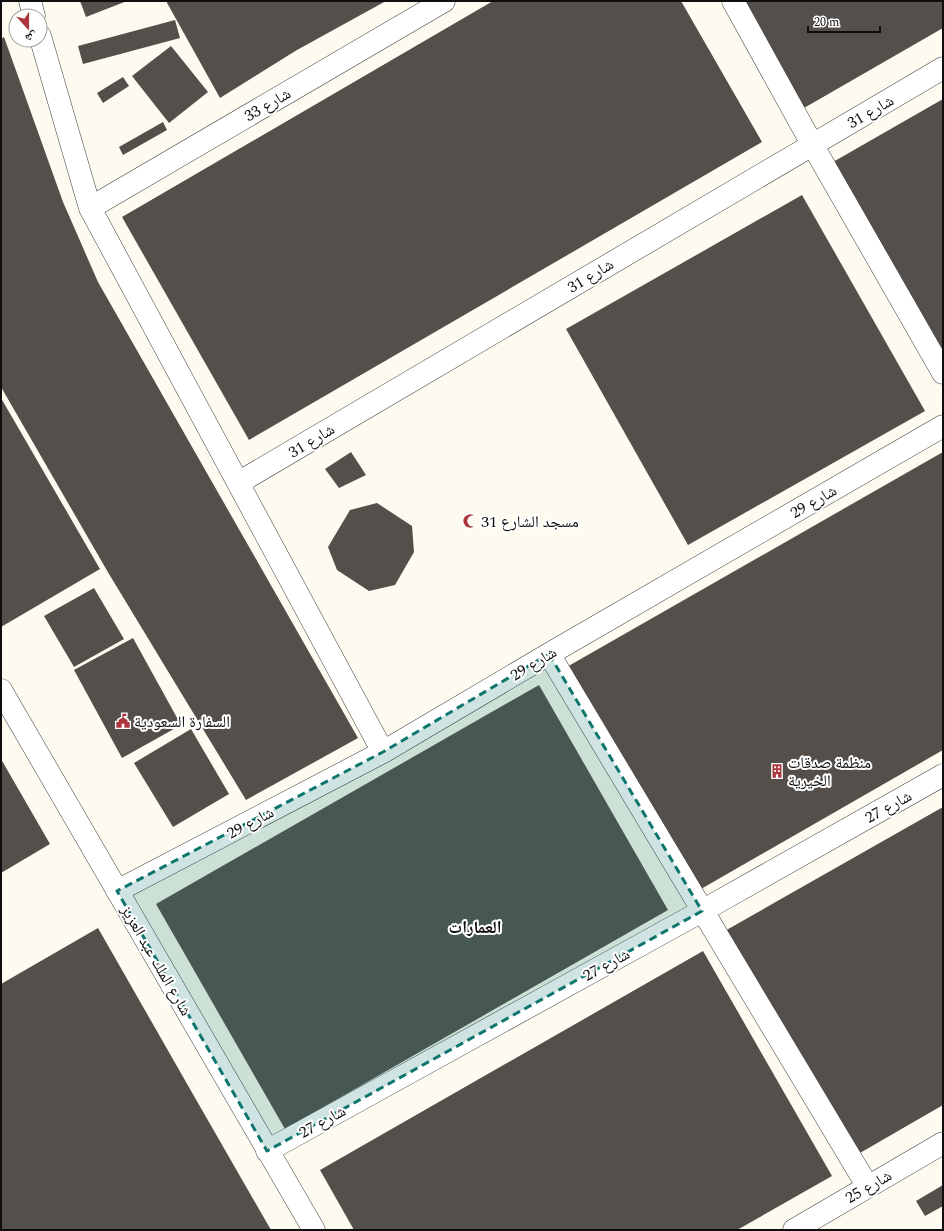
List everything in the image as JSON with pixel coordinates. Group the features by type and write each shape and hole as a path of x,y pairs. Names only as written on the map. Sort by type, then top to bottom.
{"street":[{"name":"شارع 33","path":"90,208 444,1"},
{"path":"733,1 812,144 943,373"},
{"path":"43,48 90,208 383,752"},
{"name":"شارع 31","path":"238,483 943,68"},
{"name":"شارع 29","path":"118,891 383,752 943,426"},
{"path":"549,654 868,1187"},
{"name":"شارع الملك عبد العزيز","path":"1,690 314,1230"},
{"name":"شارع 27","path":"267,1151 702,911 943,775"},
{"name":"شارع 25","path":"794,1230 943,1143"}],"highlighted area":[{"path":"549,654 702,911 267,1151 117,891 383,752"}],"building":[{"path":"80,1 127,1 86,17"},
{"path":"166,1 386,1 297,50 220,98"},
{"path":"493,1 681,1 762,142 249,440 122,217"},
{"path":"742,1 943,1 943,28 804,108"},
{"path":"175,20 180,38 83,64 78,46"},
{"path":"4,37 63,202 98,282 358,738 246,800 109,574 1,387 1,39"},
{"path":"171,46 208,92 169,123 132,76"},
{"path":"123,77 129,86 103,103 97,93"},
{"path":"943,99 943,353 833,162"},
{"path":"163,122 167,130 123,155 119,147"},
{"path":"802,195 925,411 688,545 566,329"},
{"path":"1,398 100,569 1,627"},
{"path":"351,452 366,475 339,488 325,469"},
{"path":"943,452 943,750 694,893 565,668"},
{"path":"377,503 412,526 414,552 395,585 369,591 337,570 328,547 350,510"},
{"path":"94,588 124,639 74,667 44,616"},
{"path":"133,638 181,725 122,758 74,670"},
{"path":"539,685 668,910 285,1129 156,904"},
{"path":"191,729 229,794 173,827 134,763"},
{"path":"1,759 50,844 1,873"},
{"path":"943,807 943,1105 853,1157 723,932"},
{"path":"98,928 271,1230 1,1230 1,984"},
{"path":"703,951 832,1176 737,1230 354,1230 320,1170"},
{"path":"943,1185 943,1206 925,1216 916,1201"}],"place":[{"name":"مسجد الشارع 31","path":"470,521"},
{"name":"السفارة السعودية","path":"123,721"},
{"name":"منظمة صدقات الخيرية","path":"777,771"}],"district":[{"name":"العمارات","path":"475,927"}]}
